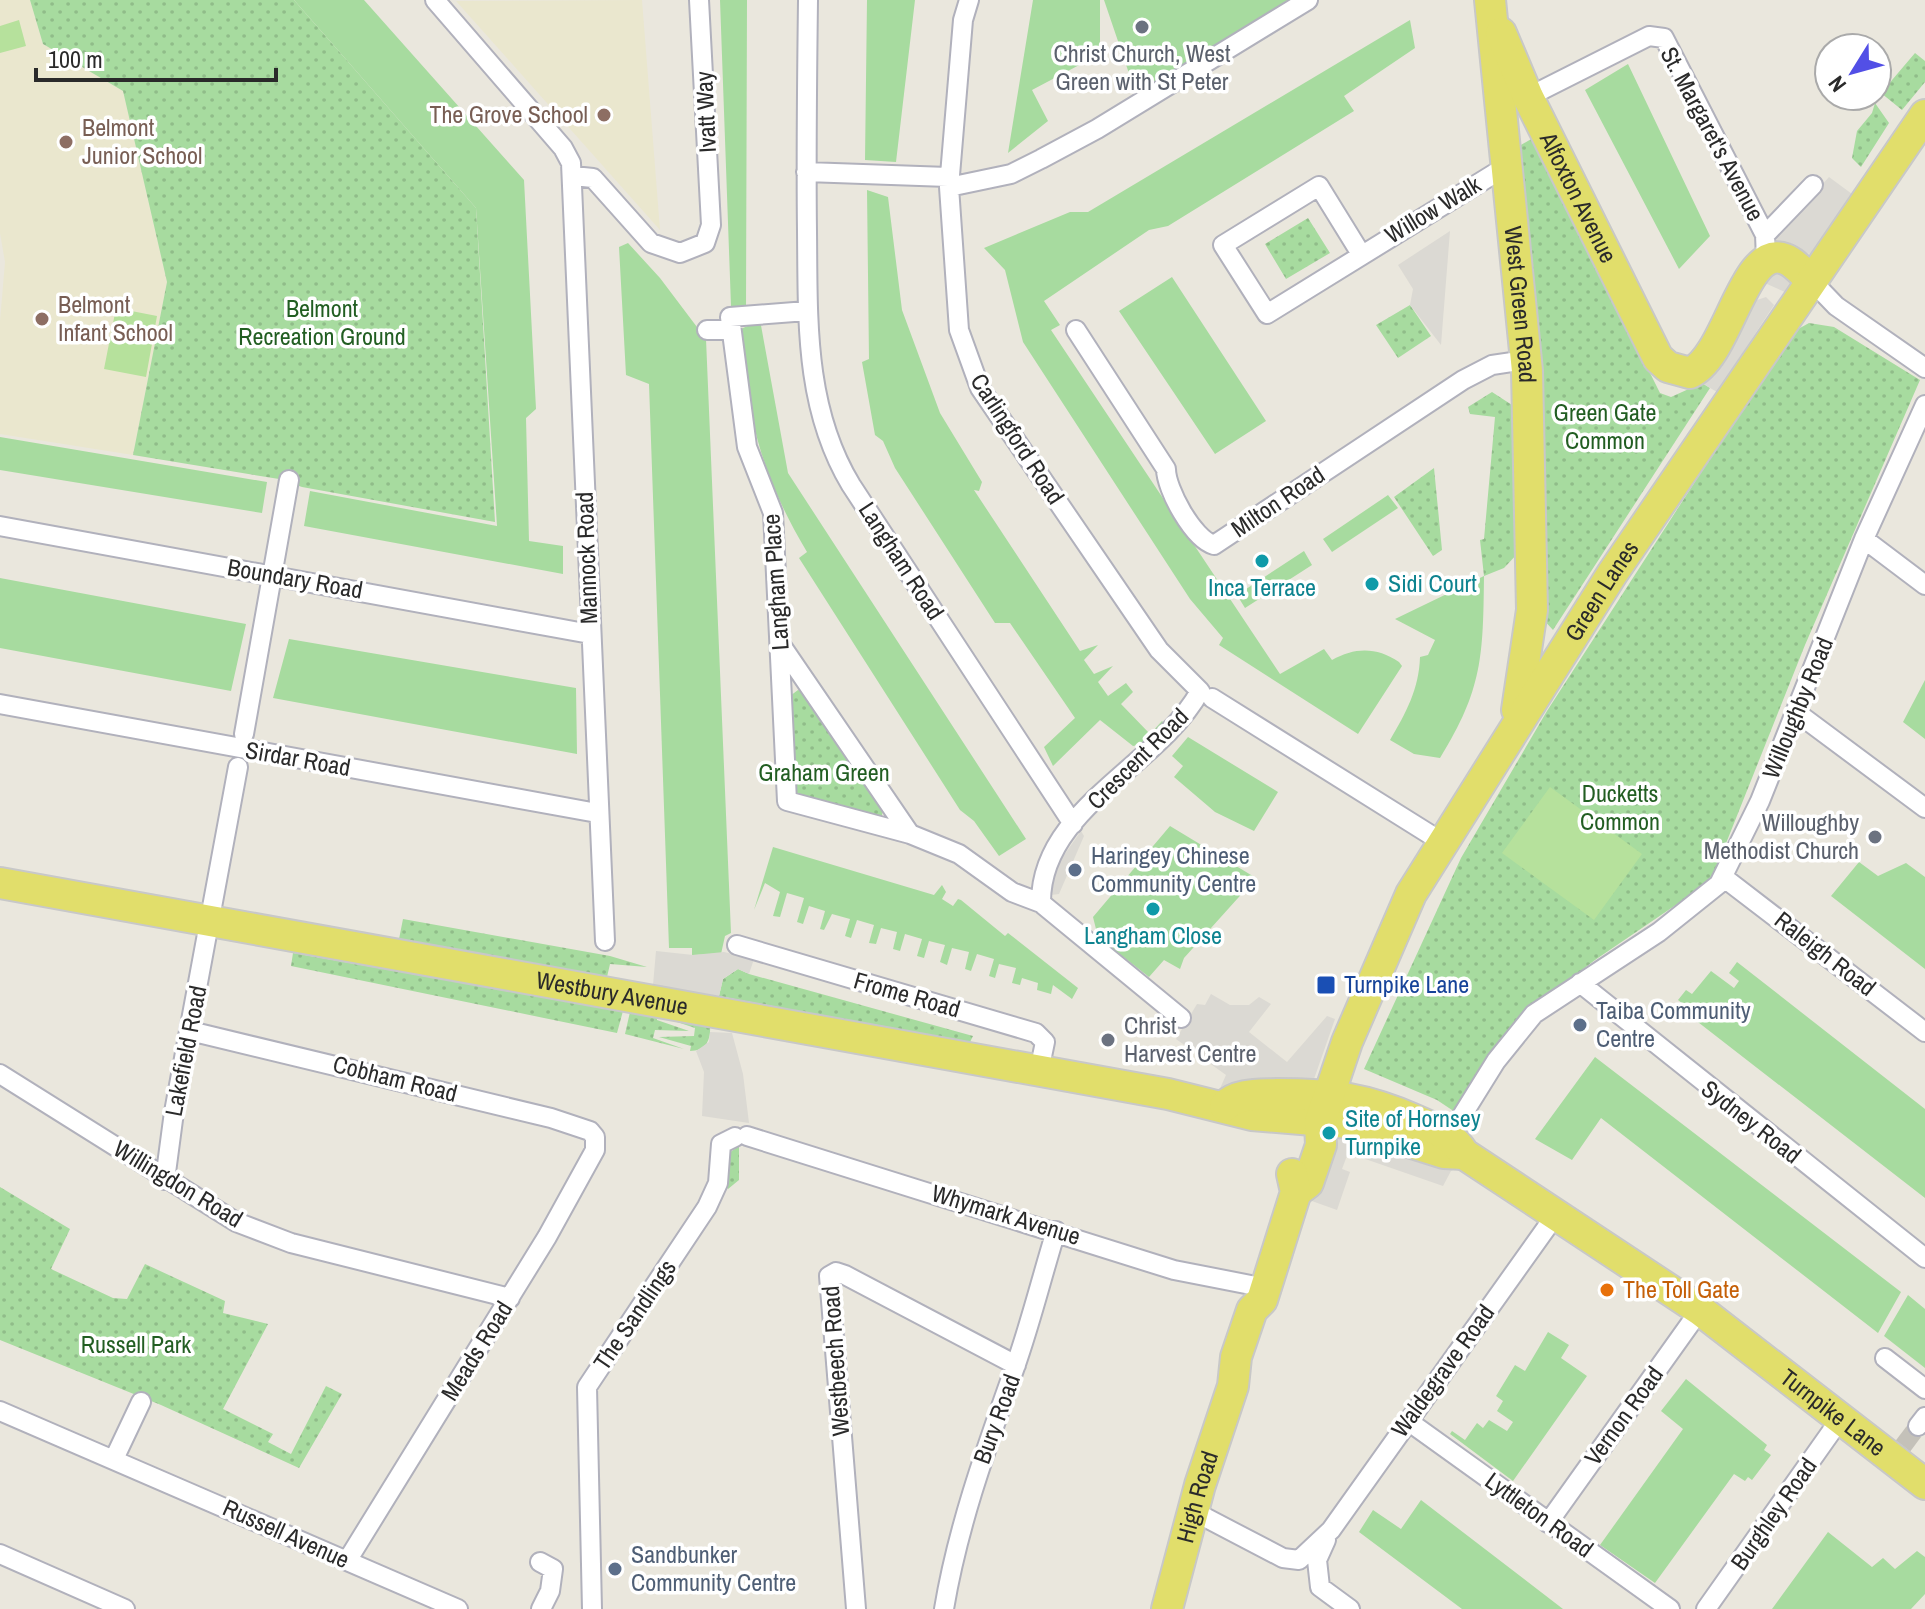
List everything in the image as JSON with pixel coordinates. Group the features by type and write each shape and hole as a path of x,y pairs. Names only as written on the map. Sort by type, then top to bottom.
{"main road":[{"name":"Alfoxton Avenue","path":"1491,6 1528,97 1658,358 1679,372 1690,373 1709,361 1741,297"},
{"name":"West Green Road","path":"1491,6 1498,103 1526,360 1532,610 1517,711 1505,742"},
{"path":"1498,103 1508,89 1528,97"},
{"name":"Green Lanes","path":"1324,1108 1389,938 1442,842 1562,650 1810,279 1921,130"},
{"path":"1741,297 1766,247 1810,279"},
{"path":"1741,297 1767,292 1791,310"},
{"path":"1532,610 1562,650"},
{"name":"Westbury Avenue","path":"0,883 1039,1071 1225,1106 1252,1115 1324,1108"},
{"name":"Turnpike Lane","path":"1324,1108 1349,1123 1444,1153 1457,1145 1700,1310 1841,1418 1898,1452 1925,1484"},
{"name":"High Road","path":"1167,1609 1193,1511 1233,1386 1236,1357 1252,1310 1264,1294 1296,1192 1308,1183 1321,1145 1324,1108"}],"street":[{"path":"435,0 563,148 573,176"},
{"name":"Ivatt Way","path":"573,176 593,178 651,243 680,253 705,243 711,225 699,0"},
{"name":"Langham Road","path":"808,0 807,311 813,382 825,435 835,460 1073,824"},
{"name":"Carlingford Road","path":"969,0 963,20 949,182 957,310 970,368 1159,650 1206,695 1442,842"},
{"path":"806,172 949,182 1011,174 1097,129 1308,0"},
{"name":"St. Margaret's Avenue","path":"1528,97 1649,36 1664,38 1766,247"},
{"name":"Willow Walk","path":"1361,254 1319,186 1223,245 1267,314 1505,167"},
{"name":"Mannock Road","path":"573,176 597,813 605,941"},
{"path":"1766,247 1813,185"},
{"path":"1810,279 1836,306 1925,368"},
{"path":"1791,310 1808,301 1836,306"},
{"path":"707,330 731,330 730,317 807,311"},
{"name":"Langham Place","path":"731,330 747,447 773,513 781,644 784,791 787,801 910,834"},
{"name":"Milton Road","path":"1076,330 1166,469 1166,485 1200,538 1214,545 1472,375 1504,362 1526,360"},
{"name":"Willoughby Road","path":"1457,1145 1496,1061 1528,1019 1659,932 1715,889 1723,877 1760,801 1864,539 1925,405"},
{"path":"244,734 289,480"},
{"name":"Boundary Road","path":"0,526 590,634"},
{"path":"1864,539 1925,585"},
{"path":"781,644 910,834 959,854 1012,892 1041,903 1181,1018"},
{"name":"Crescent Road","path":"1073,824 1206,695"},
{"name":"Sirdar Road","path":"0,704 597,813"},
{"path":"1796,712 1925,808"},
{"name":"Lakefield Road","path":"165,1180 238,767"},
{"path":"1041,903 1046,864 1057,842 1073,824"},
{"name":"Raleigh Road","path":"1723,877 1925,1032"},
{"name":"Frome Road","path":"737,945 1036,1033 1045,1042 1039,1071"},
{"name":"Sydney Road","path":"1580,983 1925,1258"},
{"name":"Cobham Road","path":"190,1031 551,1118 590,1131 595,1137"},
{"name":"Willingdon Road","path":"0,1074 236,1222 291,1243 510,1298"},
{"name":"Whymark Avenue","path":"741,1136 1174,1270 1264,1294"},
{"name":"The Sandlings","path":"592,1609 587,1387 707,1207 718,1183 721,1144 741,1136"},
{"name":"Meads Road","path":"347,1561 578,1184 595,1150 595,1137"},
{"name":"Waldegrave Road","path":"1331,1530 1557,1213"},
{"name":"Bury Road","path":"944,1609 966,1511 989,1434 1016,1365 1056,1231"},
{"name":"Westbeech Road","path":"856,1609 829,1276 842,1273 1016,1365"},
{"name":"Vernon Road","path":"1548,1523 1700,1310"},
{"path":"1885,1358 1925,1389"},
{"path":"114,1459 141,1402"},
{"name":"Russell Avenue","path":"0,1411 458,1609"},
{"name":"Burghley Road","path":"1706,1609 1841,1418"},
{"name":"Lyttleton Road","path":"1408,1421 1670,1609"},
{"path":"1193,1511 1283,1558 1299,1560 1331,1530"},
{"path":"1331,1530 1317,1560 1316,1573 1320,1587 1350,1609"},
{"path":"0,1554 125,1609"},
{"path":"540,1562 553,1569 550,1591 541,1609"}],"shaded area":[{"path":"0,0 30,0 43,44 123,91 167,282 133,455 0,434 0,321 5,262 0,233"},
{"name":"The Grove School","path":"642,0 660,230 456,1"},
{"path":"1829,177 1852,194 1811,254 1781,251 1769,244"},
{"path":"1450,231 1441,345 1410,305 1413,289 1398,265"},
{"path":"1776,269 1797,275 1785,292 1767,284 1756,285"},
{"path":"1766,297 1774,305 1717,392 1700,382 1754,301"},
{"path":"1081,831 1084,836 1059,894 1051,895 1055,868"},
{"path":"656,951 693,955 724,952 754,959 749,974 738,969 723,979 719,996 653,985"},
{"path":"1211,994 1230,1005 1249,1005 1259,997 1271,1004 1249,1032 1287,1062 1327,1016 1335,1019 1314,1079 1218,1093 1226,1075 1176,1039 1197,1004 1205,1005"},
{"path":"710,1032 732,1033 743,1074 749,1123 702,1116 704,1072 696,1051 709,1042"},
{"path":"1340,1136 1459,1167 1451,1171 1443,1186 1348,1153 1342,1169 1350,1172 1337,1210 1309,1200 1332,1141"}],"green space":[{"name":"Belmont Recreation Ground","path":"30,0 294,0 476,208 495,522 302,487 279,479 133,455 167,282 123,91 43,44"},
{"path":"294,0 364,0 524,180 536,409 526,418 529,541 563,546 563,574 304,526 310,491 497,526 476,208"},
{"path":"720,0 747,0 746,308 731,306"},
{"path":"867,0 915,0 896,162 865,160"},
{"path":"1033,0 1100,0 1100,54 1032,90 1048,121 1008,153"},
{"path":"1104,0 1288,0 1136,94"},
{"path":"19,20 26,46 0,53 0,26"},
{"path":"1410,20 1415,48 1344,96 1354,111 1168,226 1149,230 1044,301 1060,325 1051,330 1280,674 1324,649 1332,660 1366,650 1391,657 1402,666 1358,734 1219,645 1223,638 1190,599 1023,342 1005,270 984,248 1070,212 1088,212"},
{"path":"1915,53 1925,61 1925,82 1902,110 1893,103 1893,79"},
{"path":"1628,64 1710,236 1679,269 1585,90"},
{"path":"1881,112 1889,123 1861,167 1852,158 1857,131 1872,113"},
{"name":"Green Gate Common","path":"1533,138 1660,393 1671,397 1702,383 1710,388 1553,630 1541,617 1542,357 1514,149"},
{"path":"867,190 888,197 902,310 940,413 982,482 979,491 974,490 1080,651 1098,645 1084,660 1094,674 1113,666 1098,682 1108,696 1126,683 1133,692 1121,704 1150,734 1162,721 1165,724 1144,744 1133,746 1100,720 1053,766 1044,747 1075,718 1010,623 995,623 895,468 883,441 875,435 862,362 869,359"},
{"path":"1308,218 1330,253 1286,279 1265,244"},
{"path":"628,243 660,278 706,339 731,933 725,936 721,954 692,955 692,948 669,948 649,384 626,375 619,247"},
{"path":"1172,277 1266,421 1215,454 1119,311"},
{"path":"1410,305 1431,336 1398,358 1376,325"},
{"path":"116,308 157,316 146,377 104,369"},
{"path":"760,320 788,473 1026,839 999,856 974,821 960,810 799,558 807,552 767,471 747,392 739,330"},
{"name":"Ducketts Common","path":"1809,323 1834,327 1920,380 1805,645 1711,881 1595,960 1523,1015 1458,1114 1437,1100 1364,1069 1461,858 1547,711 1791,333"},
{"path":"1492,392 1512,405 1519,552 1504,568 1484,576 1480,540 1484,539 1495,417 1470,414 1468,407"},
{"path":"0,437 267,482 262,513 0,470"},
{"path":"1434,468 1442,550 1433,556 1394,497"},
{"path":"1388,495 1398,508 1332,552 1323,539"},
{"path":"1304,551 1312,565 1245,608 1237,595"},
{"path":"1484,576 1481,650 1473,691 1465,712 1440,758 1414,754 1390,740 1411,700 1420,657 1428,655 1435,640 1395,619"},
{"path":"0,578 246,624 231,691 0,648"},
{"path":"289,639 576,688 577,754 273,698"},
{"path":"1925,680 1925,739 1903,722"},
{"name":"Graham Green","path":"798,690 806,693 883,811 881,819 796,794 790,696"},
{"path":"1188,737 1278,792 1254,831 1215,812 1174,777 1183,766 1172,756"},
{"path":"1550,787 1642,854 1594,920 1502,853"},
{"path":"1170,826 1256,878 1184,958 1180,969 1164,960 1149,977 1098,937 1093,917"},
{"path":"773,847 934,895 942,885 946,892 942,899 953,906 958,899 961,900 1078,988 1072,999 1053,985 1051,994 1037,990 1038,983 1022,978 1020,985 1012,983 1016,968 999,964 995,978 989,976 994,959 977,954 971,971 965,969 969,952 952,948 947,965 940,962 945,945 929,941 924,958 917,956 922,939 905,934 900,951 893,949 897,932 881,928 876,944 869,943 874,925 857,920 851,938 845,936 850,919 832,914 824,930 820,929 825,911 809,906 803,924 797,922 804,898 787,893 780,917 773,916 780,892 765,883 754,910"},
{"path":"1859,862 1878,876 1906,863 1925,877 1925,969 1831,896"},
{"path":"403,919 610,956 647,967 610,964 607,977 399,939"},
{"path":"293,953 623,1011 617,1033 291,966"},
{"path":"1737,962 1925,1109 1925,1198 1685,1012 1688,1008 1678,1000 1686,990 1692,994 1711,971 1734,988 1739,981 1729,973"},
{"path":"738,969 973,1036 970,1042 952,1040 719,996 723,979"},
{"path":"630,1012 657,1017 657,1020 689,1031 655,1030 653,1038 684,1049 625,1034"},
{"path":"662,1017 710,1026 706,1044 690,1051 691,1046 659,1037 694,1036 695,1028"},
{"path":"1595,1057 1901,1292 1878,1333 1601,1118 1572,1160 1535,1139"},
{"path":"739,1146 739,1180 728,1189 725,1185 726,1155"},
{"name":"Russell Park","path":"0,1187 70,1229 51,1269 113,1298 127,1299 145,1264 225,1301 223,1313 268,1324 223,1409 273,1434 268,1442 291,1454 326,1386 342,1394 299,1468 161,1405 0,1340"},
{"path":"1908,1295 1925,1309 1925,1368 1884,1336"},
{"path":"1548,1332 1569,1345 1561,1358 1587,1376 1513,1481 1450,1434 1452,1431 1465,1440 1477,1423 1483,1428 1489,1420 1507,1431 1513,1422 1497,1411 1503,1401 1496,1396 1515,1365 1525,1371"},
{"path":"1686,1379 1767,1445 1764,1450 1771,1455 1752,1480 1748,1477 1745,1481 1734,1474 1655,1583 1600,1545 1683,1429 1661,1411"},
{"path":"1421,1500 1563,1609 1462,1609 1359,1532 1373,1510 1401,1529"},
{"path":"1828,1532 1872,1567 1883,1558 1895,1569 1917,1551 1925,1557 1925,1594 1911,1609 1772,1609"}],"tunnel":[{"path":"1903,1446 1918,1426"}],"place":[{"name":"Christ Church, West Green with St Peter","path":"1142,27"},
{"name":"The Grove School","path":"604,115"},
{"name":"Belmont Junior School","path":"66,142"},
{"name":"Belmont Infant School","path":"42,319"},
{"name":"Inca Terrace","path":"1262,561"},
{"name":"Sidi Court","path":"1372,584"},
{"name":"Willoughby Methodist Church","path":"1875,837"},
{"name":"Haringey Chinese Community Centre","path":"1075,870"},
{"name":"Langham Close","path":"1153,909"},
{"name":"Turnpike Lane","path":"1326,985"},
{"name":"Taiba Community Centre","path":"1580,1025"},
{"name":"Christ Harvest Centre","path":"1108,1040"},
{"name":"Site of Hornsey Turnpike","path":"1329,1133"},
{"name":"The Toll Gate","path":"1607,1290"},
{"name":"Sandbunker Community Centre","path":"615,1569"}]}
